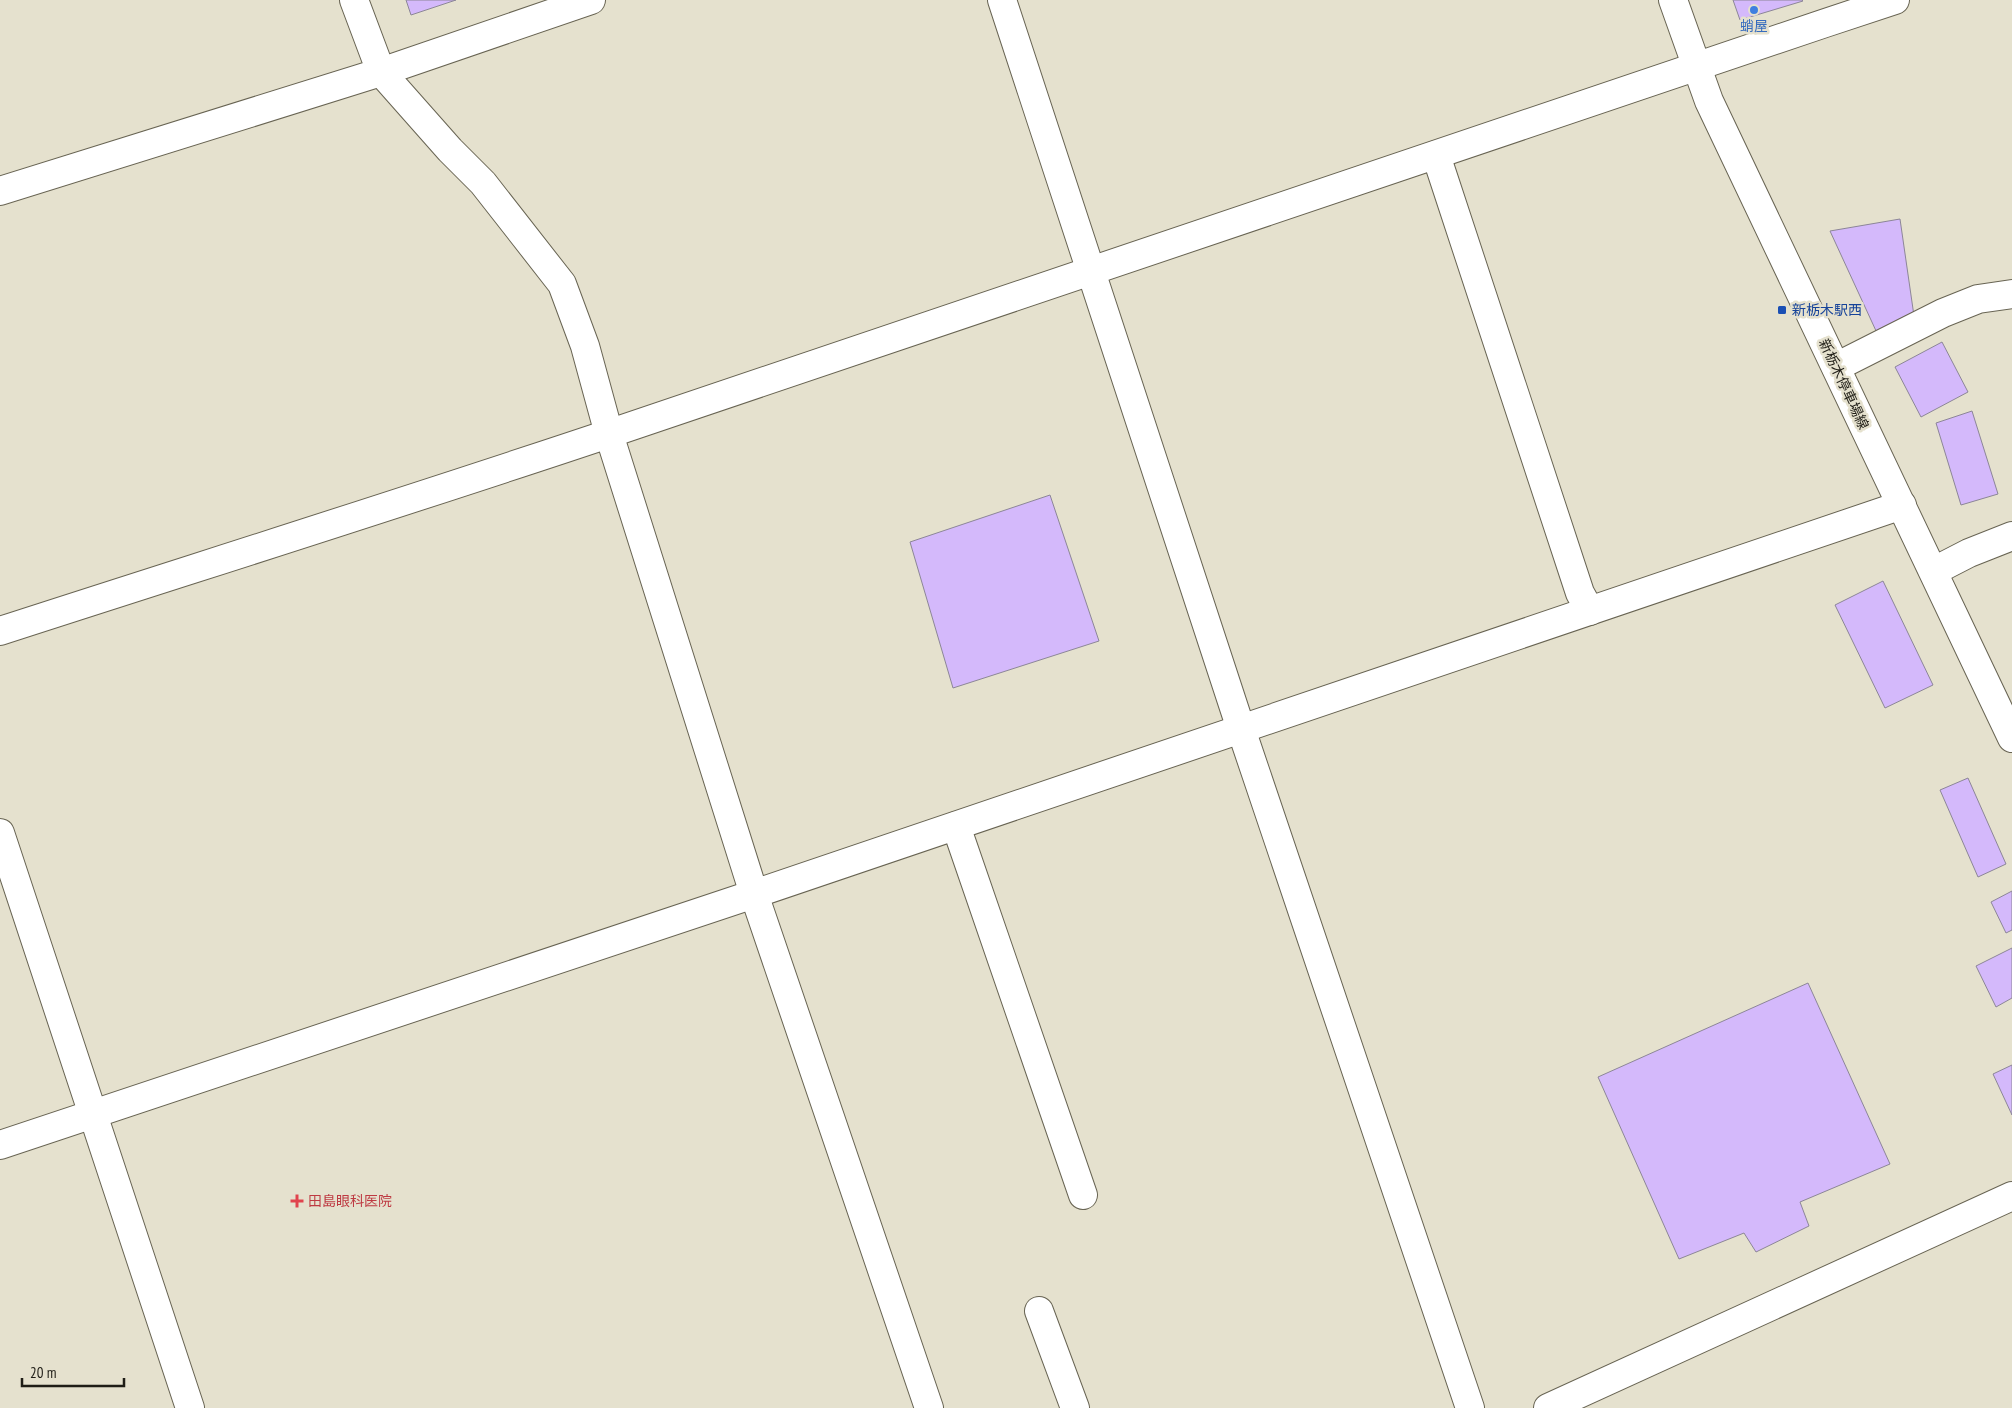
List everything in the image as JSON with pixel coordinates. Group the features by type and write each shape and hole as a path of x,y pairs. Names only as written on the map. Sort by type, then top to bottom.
{"street":[{"path":"354,0 381,72 450,150 483,183 562,284 585,346 609,434 754,894 929,1408"},
{"path":"0,191 381,72 591,0"},
{"path":"1002,0 1241,729 1470,1408"},
{"name":"新栃木停車場線","path":"1672,0 1709,101 2012,738"},
{"path":"0,631 609,434 1895,0"},
{"path":"1436,155 1577,583 1590,611"},
{"path":"1836,368 1943,313 1978,299 2012,294"},
{"path":"0,1145 754,894 1902,505"},
{"path":"1934,572 1969,552 2012,536"},
{"path":"956,826 1083,1196"},
{"path":"0,833 190,1408"},
{"path":"1548,1408 2012,1196"},
{"path":"1039,1311 1075,1408"}],"building":[{"path":"406,0 456,0 411,15"},
{"name":"蛸屋","path":"1733,0 1802,0 1803,1 1740,20"},
{"path":"1900,219 1914,316 1877,333 1830,231"},
{"path":"1942,342 1968,392 1921,417 1895,367"},
{"path":"1972,411 1998,494 1961,505 1936,423"},
{"path":"1050,495 1099,641 953,688 910,542"},
{"path":"1883,581 1933,685 1885,708 1835,605"},
{"path":"1968,778 2006,864 1978,877 1940,790"},
{"path":"2012,891 2012,930 2006,933 1991,902"},
{"path":"2012,948 2012,998 1996,1007 1976,966"},
{"path":"1808,983 1890,1164 1800,1202 1809,1226 1756,1252 1744,1233 1679,1259 1598,1077"},
{"path":"2012,1065 2012,1115 1993,1074"}],"place":[{"name":"蛸屋","path":"1754,10"},
{"name":"新栃木駅西","path":"1782,310"},
{"name":"田島眼科医院","path":"297,1201"}]}
